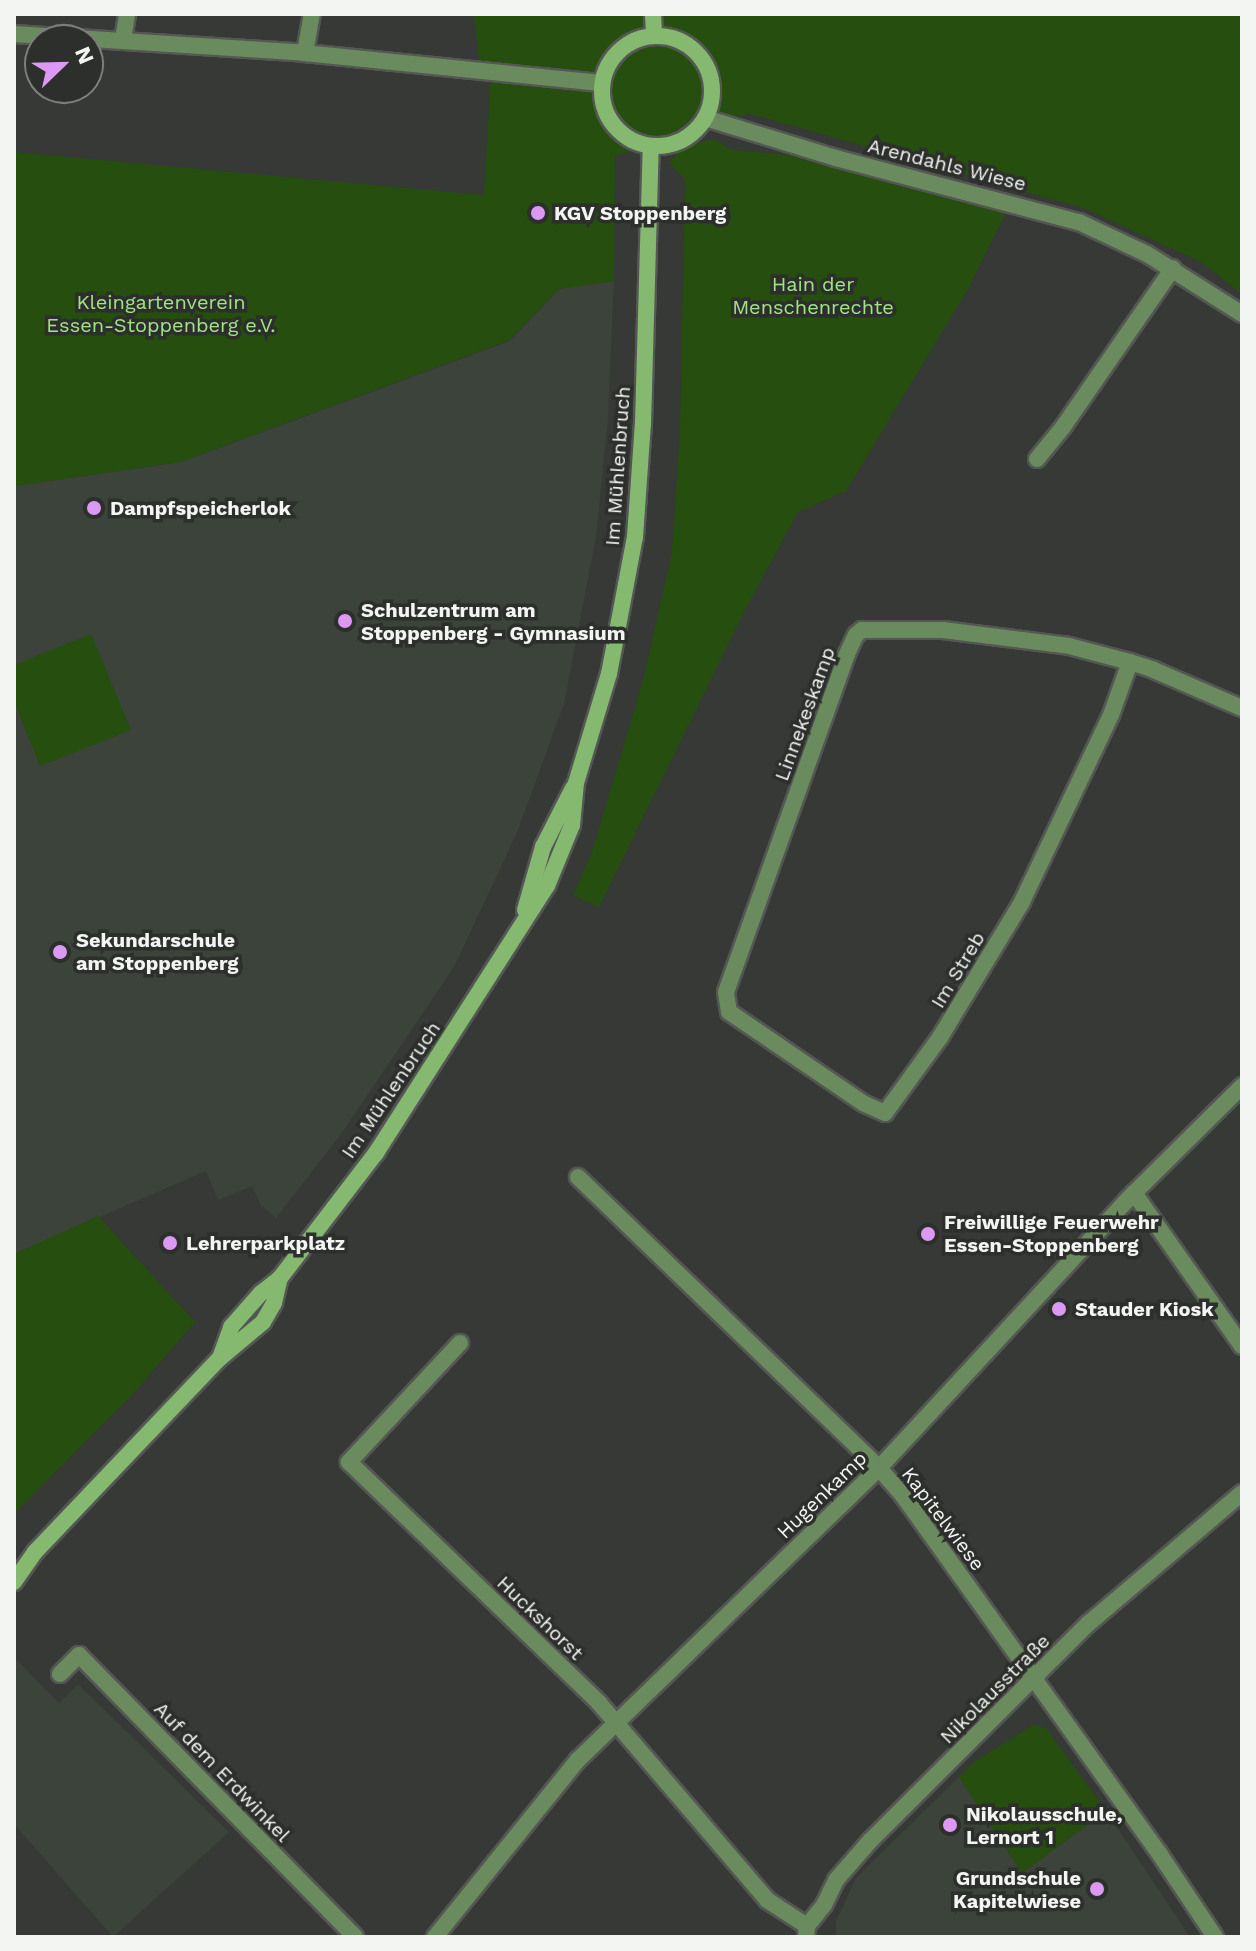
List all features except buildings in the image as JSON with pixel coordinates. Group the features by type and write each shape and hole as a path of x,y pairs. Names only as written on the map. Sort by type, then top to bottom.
{"main road":[{"path":"653,14 654,34"},
{"path":"654,34 688,45 706,65 712,95 705,118 681,141 651,146 632,140 616,129 604,108 602,83 608,64 620,49 654,34"},
{"name":"Im Mühlenbruch","path":"14,1582 35,1552 220,1358 231,1327 261,1293 280,1278 376,1153 481,992 524,916 532,876 543,847 576,783 609,674 635,537 643,410 651,146"},
{"name":"Im Mühlenbruch","path":"14,1567 35,1552"}],"street":[{"path":"123,40 127,14"},
{"path":"305,53 312,14"},
{"path":"14,34 305,53 602,83"},
{"name":"Arendahls Wiese","path":"705,118 836,158 1052,213 1122,241 1173,268 1242,314"},
{"path":"1037,459 1063,427 1173,268"},
{"name":"Linnekeskamp","path":"726,1004 726,992 856,635 862,630 943,630 1004,635 1069,646 1130,662 1242,708"},
{"name":"Im Streb","path":"726,1004 729,1012 863,1103 885,1113 941,1036 1022,902 1111,715 1130,662"},
{"name":"Hugenkamp","path":"435,1937 578,1760 879,1468 1134,1193 1242,1086"},
{"name":"Kapitelwiese","path":"578,1177 879,1468 1035,1677 1215,1937"},
{"path":"1134,1193 1242,1346"},
{"name":"Huckshorst","path":"460,1343 349,1462 599,1703 767,1900 806,1932"},
{"name":"Nikolausstraße","path":"806,1932 844,1868 1121,1593 1242,1493"},
{"name":"Auf dem Erdwinkel","path":"60,1674 79,1655 355,1937"}],"shaded area":[{"path":"614,281 608,419 596,537 564,704 518,830 454,967 341,1134 276,1218 261,1206 252,1186 218,1200 206,1171 14,1254 14,486 181,462 510,341 559,289"},
{"path":"14,1657 59,1703 78,1684 229,1832 113,1937 14,1824"},
{"name":"Nikolausschule, Lernort 1","path":"959,1777 1022,1873 1106,1811 1190,1937 836,1937 836,1921 856,1878"}],"green space":[{"name":"Kleingartenverein Essen-Stoppenberg e.V.","path":"474,14 1242,14 1242,294 1201,262 1086,209 751,114 706,118 677,142 615,155 614,281 559,289 510,340 180,462 14,486 14,152 484,195 491,72 480,68"},
{"name":"Hain der Menschenrechte","path":"714,139 732,150 835,159 1008,208 968,289 846,491 798,512 746,608 599,907 573,895 591,855 643,681 672,552 680,430 685,179 669,163 683,147"},
{"path":"91,634 131,730 40,766 14,701 14,665"},
{"path":"98,1216 195,1322 130,1397 14,1514 14,1254"},
{"path":"1033,1725 1046,1728 1106,1811 1022,1873 959,1777 974,1762"}],"place":[{"name":"KGV Stoppenberg","path":"538,213"},
{"name":"Dampfspeicherlok","path":"94,508"},
{"name":"Schulzentrum am Stoppenberg - Gymnasium","path":"345,621"},
{"name":"Sekundarschule am Stoppenberg","path":"60,952"},
{"name":"Freiwillige Feuerwehr Essen-Stoppenberg","path":"928,1234"},
{"name":"Lehrerparkplatz","path":"170,1243"},
{"name":"Stauder Kiosk","path":"1059,1309"},
{"name":"Nikolausschule, Lernort 1","path":"950,1825"},
{"name":"Grundschule Kapitelwiese","path":"1097,1889"}]}
